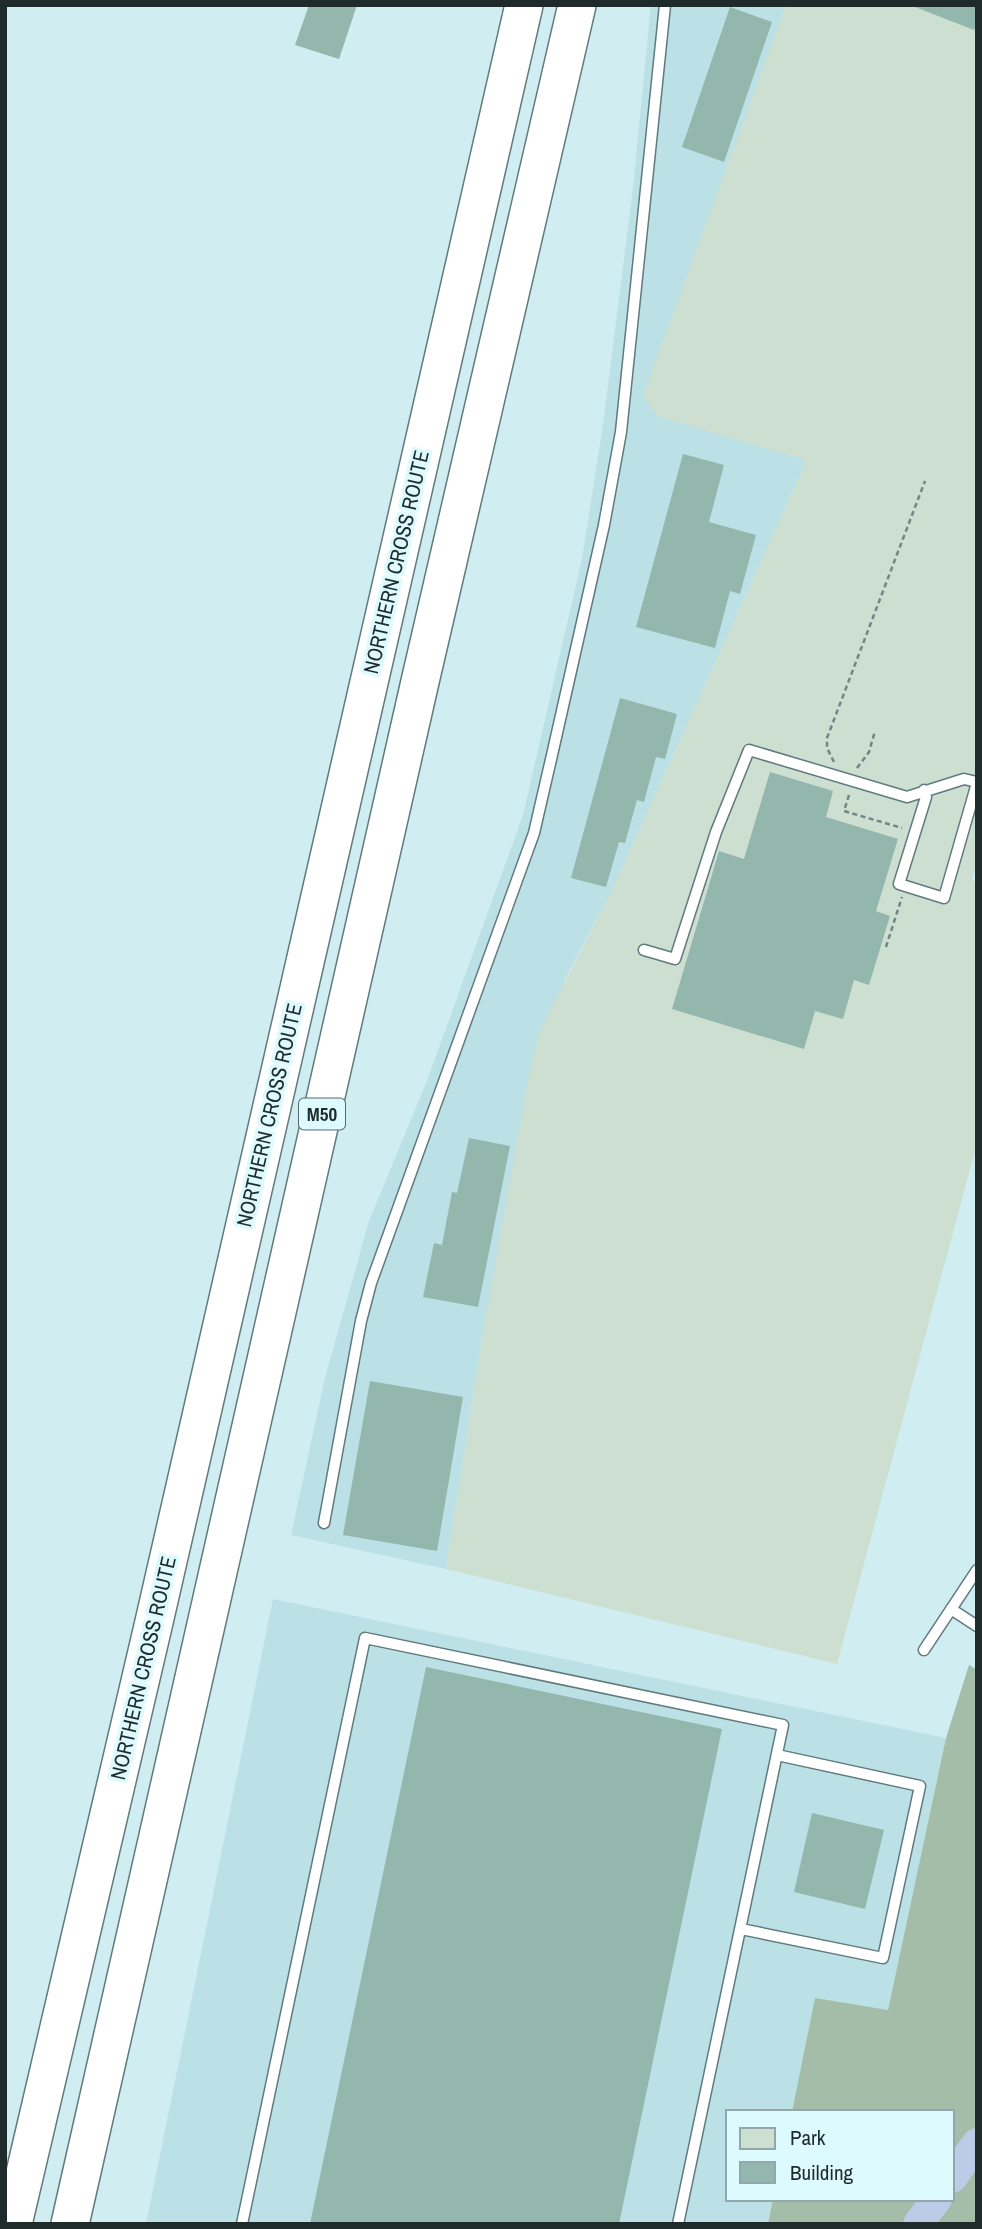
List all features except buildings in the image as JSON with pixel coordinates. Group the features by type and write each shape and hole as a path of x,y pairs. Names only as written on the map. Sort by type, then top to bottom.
{"highway":[{"name":"NORTHERN CROSS ROUTE","path":"14,2216 157,1608 524,5"},
{"name":"M50","path":"70,2224 413,713 577,5"}],"lane":[{"path":"324,1523 361,1321 371,1283 534,833 604,525 621,432 665,5"},
{"path":"644,950 676,960 716,832 749,750 906,797 924,790 964,779 977,783 944,898 899,884 926,797 924,790"},
{"path":"924,1650 977,1570"},
{"path":"951,1609 977,1626"},
{"path":"242,2224 365,1638 783,1725 678,2224"},
{"path":"741,1929 883,1958 920,1786 777,1755"}],"path":[{"path":"835,764 827,748 827,738 925,481"},
{"path":"886,947 905,886"}],"shaded area":[{"path":"651,5 786,5 768,56 802,460 805,464 612,890 565,979 485,1321 446,1569 291,1535 325,1378 369,1221 427,1081 523,815 582,559 603,425 633,188"},
{"path":"273,1599 946,1738 888,2010 816,1999 792,2110 726,2110 726,2201 773,2201 768,2224 146,2224"}],"green space":[{"path":"786,5 977,5 977,864 972,880 977,882 977,1143 837,1664 446,1569 485,1321 527,1083 539,1032 612,890 805,464 802,459 657,416 643,395"},
{"path":"969,1665 977,1670 977,2224 768,2224 773,2201 954,2201 954,2110 792,2110 815,1998 888,2010 946,1738"}],"waterway":[{"path":"954,2175 977,2143"},
{"path":"918,2224 935,2201"}]}
